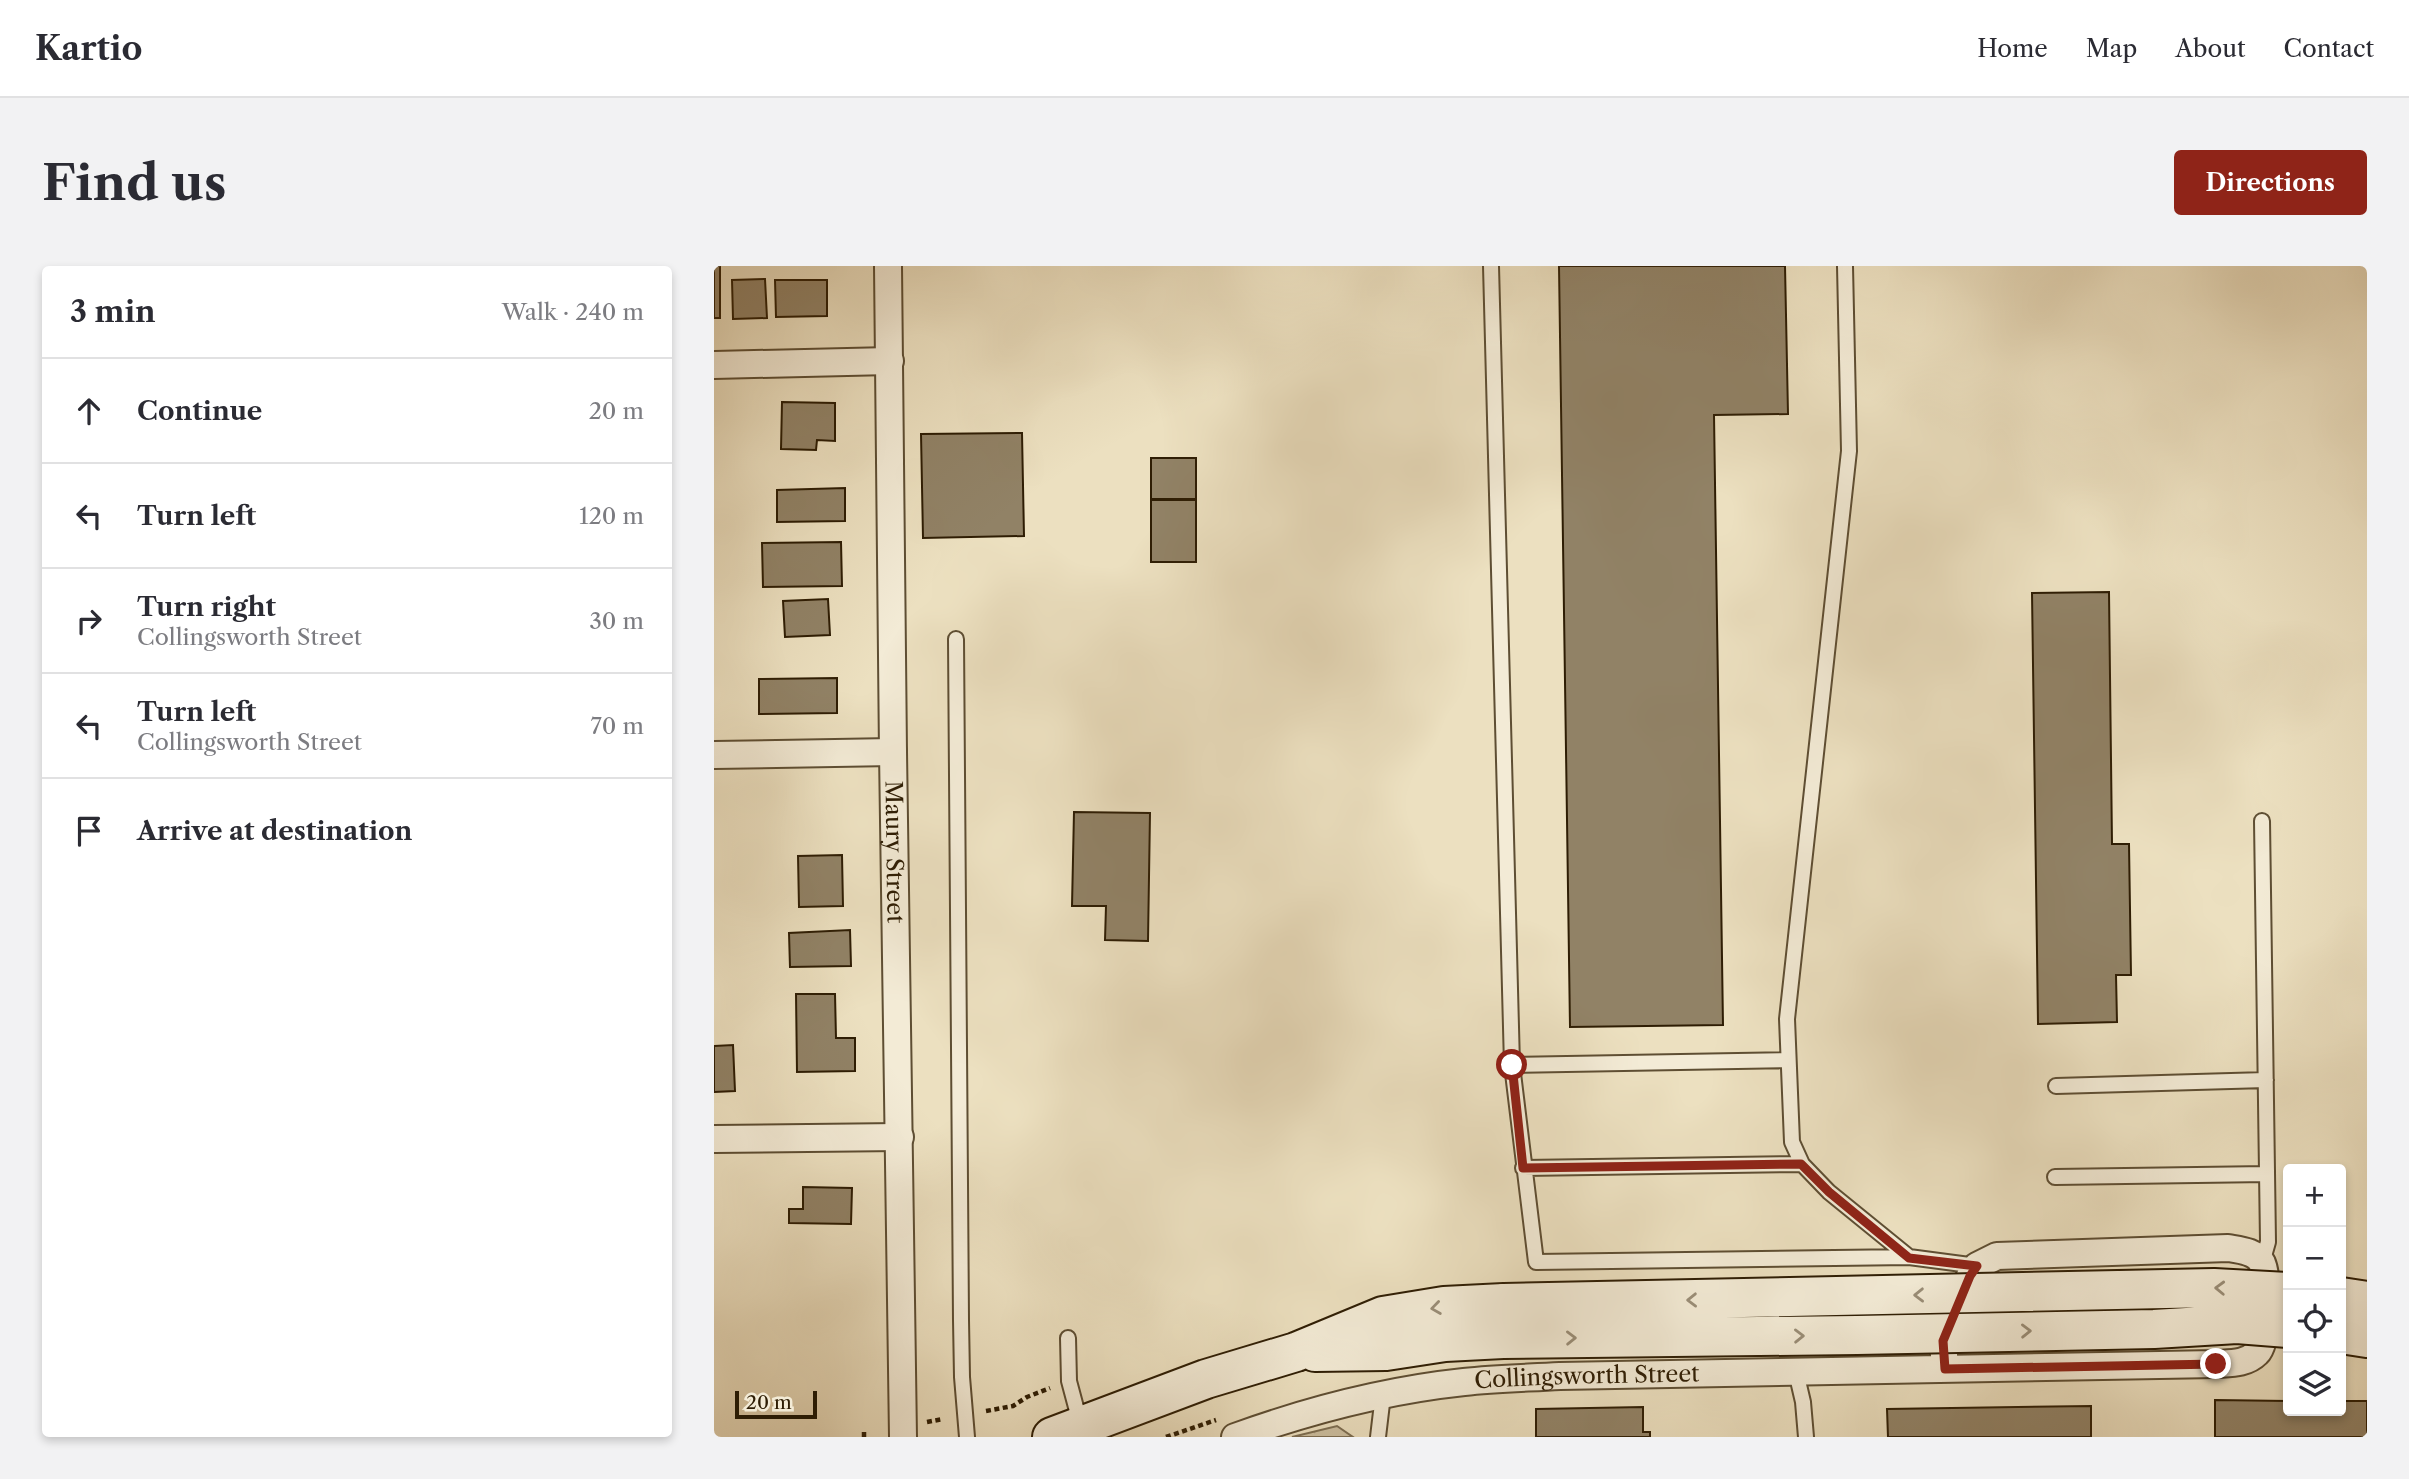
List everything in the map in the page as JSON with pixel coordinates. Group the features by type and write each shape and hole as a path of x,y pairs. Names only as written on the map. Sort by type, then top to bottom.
{"main road":[{"name":"Collingsworth Street","path":"1503,1321 2214,1288 2283,1292"},
{"path":"2346,1298 2367,1301"},
{"name":"Collingsworth Street","path":"1060,1434 1206,1379 1296,1352 1383,1316 1444,1306 1503,1321 1857,1335 2237,1324 2283,1328"},
{"path":"2346,1335 2367,1338"}],"street":[{"name":"Maury Street","path":"888,266 892,752 903,1437"},
{"path":"714,365 890,361"},
{"path":"714,755 892,752"},
{"path":"714,1139 900,1137"},
{"path":"1945,1369 1943,1341 1970,1276 1977,1266 1987,1259 2007,1254 2228,1248 2254,1255 2262,1263"},
{"name":"Collingsworth Street","path":"1234,1437 1383,1395 1467,1381 1560,1376 2239,1363 2261,1349 2265,1335 2266,1303 2262,1263"}],"lane":[{"path":"1491,266 1512,1065 1536,1262 1909,1258 1977,1266"},
{"path":"1845,266 1849,451 1787,1019 1792,1142 1801,1164 1829,1192 1909,1258"},
{"path":"956,639 961,1320 967,1437"},
{"path":"2262,821 2268,1242 2262,1263"},
{"path":"1512,1065 1788,1060"},
{"path":"2056,1086 2266,1080"},
{"path":"1523,1168 1801,1164"},
{"path":"2055,1177 2267,1174"},
{"path":"1060,1434 1069,1381 1068,1338"},
{"path":"1796,1372 1803,1402 1806,1437"},
{"path":"1378,1437 1383,1395"}],"path":[{"path":"986,1411 1013,1406 1027,1397 1052,1388"},
{"path":"926,1422 943,1419"}],"green space":[{"path":"1337,1426 1353,1437 1292,1437"}],"building":[{"path":"714,266 720,266 720,318 714,318"},
{"path":"1559,266 1785,266 1788,414 1714,415 1723,1025 1570,1027"},
{"path":"765,279 767,318 733,319 732,280"},
{"path":"775,280 827,280 827,316 776,317"},
{"path":"782,402 835,403 835,441 817,440 816,450 781,449"},
{"path":"1022,433 1024,536 923,538 921,434"},
{"path":"1151,458 1196,458 1196,499 1151,499"},
{"path":"845,488 845,521 777,522 777,490"},
{"path":"1151,500 1196,500 1196,562 1151,562"},
{"path":"841,542 842,586 763,587 762,543"},
{"path":"2109,592 2112,844 2129,844 2131,975 2116,975 2117,1022 2038,1024 2032,593"},
{"path":"828,599 830,635 785,637 783,601"},
{"path":"837,678 837,713 759,714 759,679"},
{"path":"1074,812 1150,813 1148,941 1105,940 1106,906 1072,906"},
{"path":"842,855 843,906 799,907 798,856"},
{"path":"850,930 851,966 790,967 789,933"},
{"path":"796,994 835,994 836,1038 855,1038 855,1071 797,1072"},
{"path":"733,1045 735,1091 714,1092 714,1046"},
{"path":"803,1187 852,1188 851,1224 789,1223 789,1209 803,1209"},
{"path":"2215,1400 2283,1401 2283,1416 2346,1416 2346,1401 2367,1401 2367,1437 2215,1437"},
{"path":"2091,1406 2091,1437 1888,1437 1887,1409"},
{"path":"1643,1407 1643,1432 1650,1432 1650,1437 1536,1437 1536,1409"}],"route":[{"path":"1512,1065 1523,1168 1801,1164 1829,1192 1909,1258 1977,1266 1970,1276 1943,1341 1945,1369 2216,1364"}]}
